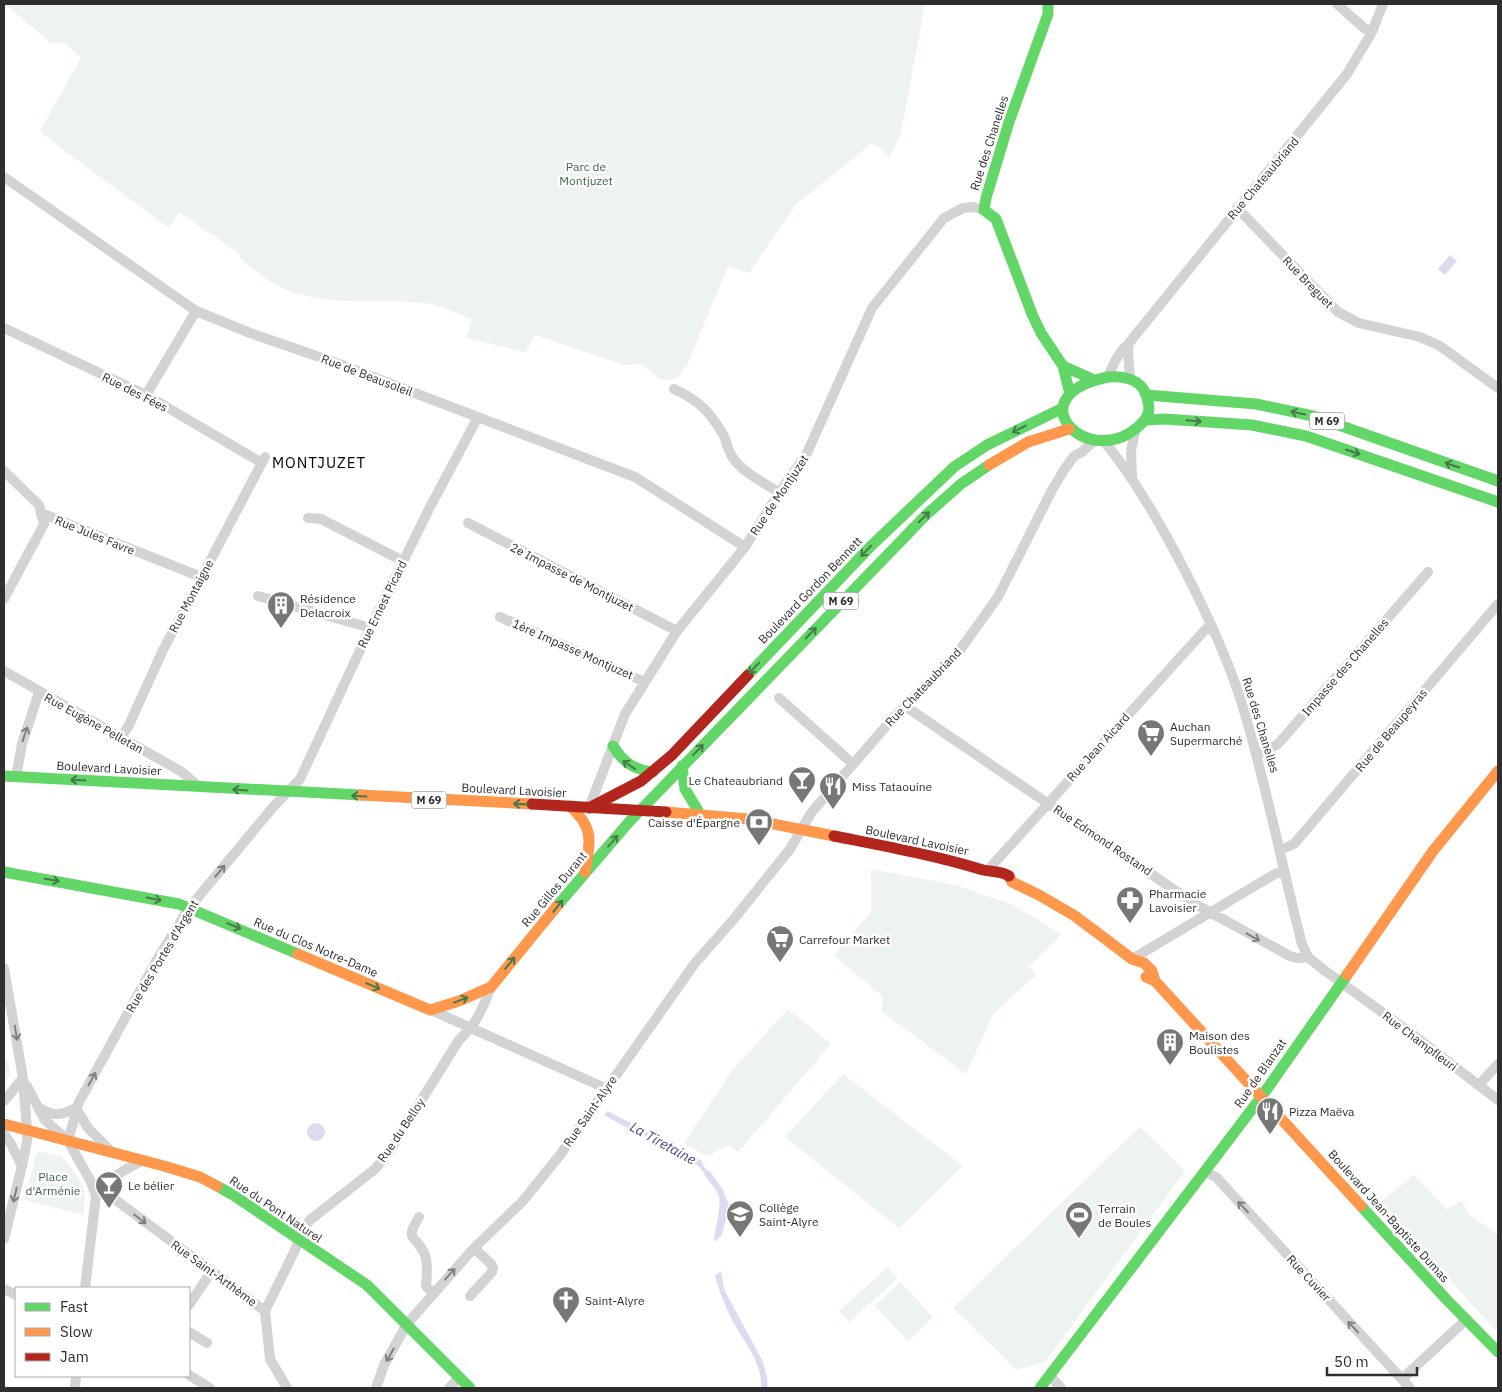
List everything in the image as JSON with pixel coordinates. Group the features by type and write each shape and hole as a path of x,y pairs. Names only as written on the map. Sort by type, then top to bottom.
{"main road":[{"name":"Rue des Chanelles","path":"1048,4 1048,14 1009,122 984,210 996,219 1032,314 1041,333 1063,366 1070,394"},
{"path":"1063,366 1092,380"},
{"path":"1108,376 1130,378 1141,386 1147,395 1149,409 1146,420 1135,431 1119,437 1100,440 1087,439 1073,432 1064,418 1063,408 1070,394 1082,384 1092,380 1108,376"},
{"name":"M 69","path":"1147,395 1256,404 1313,416 1498,481"},
{"name":"Boulevard Gordon Bennett","path":"589,808 641,781 672,755 871,546 954,467 987,445 1063,408"},
{"name":"M 69","path":"1146,420 1165,418 1252,425 1306,436 1498,502"},
{"name":"M 69","path":"640,810 883,558 940,502 961,484 1028,442 1073,432"},
{"path":"612,746 627,765 637,770 653,772"},
{"path":"682,766 685,789 700,814"},
{"name":"Rue de Blanzat","path":"1040,1388 1262,1096 1437,845 1498,771"},
{"name":"Boulevard Lavoisier","path":"10,777 700,814 748,819 951,860 987,871 1000,872 1008,875 1012,882 1075,916 1132,959 1136,970 1155,981 1262,1096"},
{"path":"570,806 585,820 590,834 585,872"},
{"name":"Rue Gilles Durant","path":"430,1010 459,1002 491,987 585,872 640,810"},
{"name":"Rue du Clos Notre-Dame","path":"4,872 179,904 430,1010"},
{"name":"Boulevard Jean-Baptiste Dumas","path":"1262,1096 1446,1299 1467,1318 1498,1352"},
{"name":"Rue du Pont Naturel","path":"4,1124 144,1160 200,1177 232,1195 367,1285 470,1388"}],"street":[{"path":"1337,4 1364,28 1372,32"},
{"name":"Rue Chateaubriand","path":"1108,376 1116,357 1342,80 1372,32 1383,4"},
{"name":"Rue de Beausoleil","path":"4,177 196,311 635,477 744,547"},
{"name":"Rue de Montjuzet","path":"589,808 625,714 677,631 744,547 807,453 865,322 881,295 944,218 963,208 973,207 984,210"},
{"name":"Rue Breguet","path":"1237,208 1338,312 1359,323 1420,336 1440,346 1498,388"},
{"path":"146,395 196,311"},
{"name":"Rue des Fées","path":"4,328 146,395 263,460"},
{"path":"1129,343 1130,378"},
{"path":"674,389 703,406 712,416 724,437 732,457 742,467 779,493"},
{"name":"Rue Ernest Picard","path":"289,792 300,780 429,509 478,417"},
{"name":"Rue des Chanelles","path":"1132,478 1130,464 1135,431"},
{"name":"Rue Chateaubriand","path":"1073,432 1074,456"},
{"name":"Rue Chateaubriand","path":"801,830 810,813 853,764 905,706 957,654 998,597 1052,490 1074,456 1100,440"},
{"name":"Rue des Chanelles","path":"1100,440 1132,478 1172,546 1205,610 1241,700 1257,754 1302,944 1308,957"},
{"name":"Rue Montaigne","path":"121,737 129,725 163,650 263,460"},
{"name":"Rue Jules Favre","path":"4,471 39,504 41,513 201,577"},
{"path":"4,599 44,524 41,513"},
{"path":"308,518 321,519 404,561"},
{"name":"2e Impasse de Montjuzet","path":"468,523 677,631"},
{"name":"Impasse des Chanelles","path":"1257,754 1278,744 1428,572"},
{"path":"258,596 371,628"},
{"name":"Rue de Beaupeyras","path":"1280,850 1294,844 1498,604"},
{"name":"1ère Impasse Montjuzet","path":"500,617 645,682"},
{"name":"Rue Jean Aicard","path":"987,871 1047,802 1211,625"},
{"name":"Rue Eugène Pelletan","path":"4,671 182,772 199,787"},
{"name":"Rue Eugène Pelletan","path":"10,777 39,692"},
{"path":"779,698 853,764"},
{"name":"Rue Edmond Rostand","path":"905,706 1210,913 1290,956 1297,958 1308,957"},
{"name":"Rue des Portes d'Argent","path":"68,1141 76,1108 158,958 189,908 274,806 289,792"},
{"name":"Rue Saint-Alyre","path":"376,1388 384,1365 407,1324 474,1248 522,1202 560,1155 605,1088 695,963 750,900 790,849 801,830"},
{"path":"1132,959 1284,870"},
{"path":"1308,957 1341,982"},
{"path":"4,968 23,1078 27,1130 27,1141 22,1166 4,1240"},
{"name":"Rue Champfleuri","path":"1341,982 1498,1100"},
{"name":"Rue Gilles Durant","path":"471,1028 480,1014 491,987"},
{"name":"Rue du Clos Notre-Dame","path":"430,1010 605,1088"},
{"name":"Rue du Belloy","path":"298,1240 310,1220 374,1168 389,1152 458,1040 471,1028"},
{"path":"1479,1085 1498,1064"},
{"path":"4,1101 23,1078"},
{"path":"23,1078 44,1119 68,1141 98,1192"},
{"path":"36,1105 52,1115 63,1114 76,1108 88,1128 110,1151"},
{"path":"4,1134 22,1166"},
{"path":"85,1287 98,1192 112,1177 144,1160"},
{"name":"Rue Cuvier","path":"1204,1172 1216,1177 1410,1388"},
{"name":"Rue Saint-Arthème","path":"98,1192 265,1310 298,1240"},
{"path":"419,1217 411,1230 411,1236 424,1254 427,1269 426,1286 433,1293"},
{"path":"470,1296 488,1277 493,1268 474,1248"},
{"path":"190,1304 211,1272"},
{"path":"265,1310 270,1359 287,1388"},
{"path":"1402,1379 1467,1318"},
{"path":"190,1333 207,1343"},
{"path":"190,1376 210,1388"},
{"path":"1050,1376 1061,1388"},
{"path":"449,1388 460,1377"}],"green space":[{"name":"Parc de Montjuzet","path":"5,4 925,4 901,133 889,157 878,146 871,144 796,204 749,273 728,266 687,365 685,365 680,376 662,380 641,364 623,365 536,335 525,352 466,338 472,319 430,304 403,301 338,300 296,293 276,285 257,272 244,261 239,253 179,212 169,228 40,131 81,58 65,43 51,43"},
{"path":"871,869 955,885 1013,905 1061,934 1029,967 1036,975 993,1014 966,1074 881,1011 883,997 834,955 871,912"},
{"path":"788,1009 831,1044 738,1152 729,1145 707,1156 684,1143 731,1072"},
{"path":"8,1058 10,1073 4,1085 4,1061"},
{"path":"843,1074 963,1166 899,1228 785,1137"},
{"name":"Terrain de Boules","path":"1140,1127 1185,1171 1045,1362 1017,1370 953,1308"},
{"name":"Place d'Arménie","path":"38,1151 62,1157 69,1165 79,1179 85,1193 84,1215 24,1200"},
{"path":"1414,1175 1447,1210 1461,1201 1470,1215 1498,1235 1498,1329 1496,1331 1380,1203"},
{"path":"888,1267 898,1278 849,1322 839,1311"},
{"path":"900,1282 933,1317 908,1341 875,1306"}],"water":[{"path":"1450,255 1457,261 1445,275 1438,269"},
{"path":"608,1111 680,1147 703,1162 699,1167 665,1145 604,1115"},
{"path":"312,1123 320,1123 325,1128 323,1139 312,1141 307,1136 307,1128"},
{"path":"709,1170 723,1190 729,1206 722,1235 714,1242 719,1199 717,1191 704,1174"},
{"path":"721,1271 724,1289 763,1362 768,1388 761,1388 761,1379 756,1361 732,1320 722,1298 715,1276"}],"waterway":[{"name":"La Tiretaine","path":"698,1162 709,1176"}],"traffic: fast":[{"path":"1048,4 1048,14 1009,122 984,210 996,219 1032,314 1041,333 1063,366 1070,394"},
{"path":"1063,366 1092,379"},
{"path":"1108,377 1125,378 1140,385 1148,400 1149,408 1147,415 1139,426 1119,438 1099,440 1082,436 1069,426 1063,413 1066,399 1080,386 1108,377"},
{"path":"1147,395 1256,404 1313,416 1498,481"},
{"path":"748,675 871,546 954,467 987,445 1063,408"},
{"path":"1146,420 1165,419 1252,425 1306,436 1498,502"},
{"path":"557,906 629,822 927,514 961,484 989,465"},
{"path":"613,746 621,757 630,764 653,772"},
{"path":"682,766 685,789 700,814"},
{"path":"4,776 361,795"},
{"path":"4,872 179,904 298,954"},
{"path":"1040,1388 1262,1096 1347,975"},
{"path":"217,1186 367,1285 470,1388"},
{"path":"1361,1206 1446,1299 1498,1352"}],"traffic: slow":[{"path":"989,465 1028,442 1069,429"},
{"path":"1347,975 1433,851 1498,771"},
{"path":"361,795 532,804"},
{"path":"570,806 584,822 589,836 585,872"},
{"path":"666,812 748,819 834,836"},
{"path":"1009,876 1012,882 1075,916 1132,959 1144,963 1152,971 1155,981"},
{"path":"298,954 430,1010 459,1001 491,987 557,906"},
{"path":"1146,977 1155,981 1361,1206"},
{"path":"4,1124 164,1166 200,1177 217,1186"}],"traffic: jam":[{"path":"589,808 641,781 672,755 748,675"},
{"path":"532,804 666,812"},
{"path":"834,836 928,855 1009,876"}],"place":[{"name":"Résidence Delacroix","path":"281,629"},
{"name":"Auchan Supermarché","path":"1151,757"},
{"name":"Le Chateaubriand","path":"802,804"},
{"name":"Miss Tataouine","path":"833,810"},
{"name":"Caisse d'Épargne","path":"759,846"},
{"name":"Pharmacie Lavoisier","path":"1130,924"},
{"name":"Carrefour Market","path":"780,963"},
{"name":"Maison des Boulistes","path":"1170,1066"},
{"name":"Pizza Maëva","path":"1270,1135"},
{"name":"Le bélier","path":"109,1209"},
{"name":"Collège Saint-Alyre","path":"740,1238"},
{"name":"Terrain de Boules","path":"1079,1239"},
{"name":"Saint-Alyre","path":"566,1324"}],"district":[{"name":"MONTJUZET","path":"319,462"}]}
